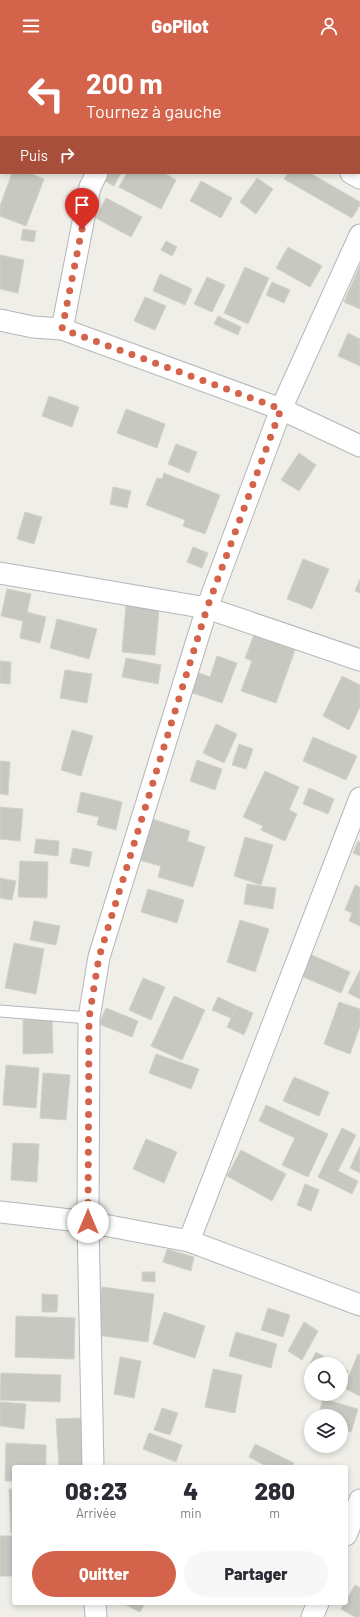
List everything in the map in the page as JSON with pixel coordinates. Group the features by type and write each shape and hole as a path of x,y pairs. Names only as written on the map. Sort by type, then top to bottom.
{"street":[{"path":"62,329 90,187 96,174"},
{"path":"92,1465 88,1222 89,1018 99,957 207,608 281,409 360,235"},
{"path":"0,320 33,327 62,329 281,409 360,446"},
{"path":"0,573 207,608 360,660"},
{"path":"189,1241 360,798"},
{"path":"0,1212 88,1222 189,1241 360,1305"},
{"path":"348,1529 360,1500"},
{"path":"95,1605 96,1617"},
{"path":"312,1617 317,1605"}],"lane":[{"path":"0,1011 89,1018"}],"building":[{"path":"12,174 32,174 44,179 26,226 0,216 0,206"},
{"path":"100,174 120,174 114,186 98,177"},
{"path":"126,174 166,174 176,180 161,209 119,187"},
{"path":"287,174 312,174 360,202 360,205 352,218 284,179"},
{"path":"257,178 273,189 256,214 240,202"},
{"path":"201,181 232,198 221,218 190,201"},
{"path":"106,198 142,217 131,237 96,218"},
{"path":"23,229 36,231 34,242 21,240"},
{"path":"166,241 177,247 172,256 161,250"},
{"path":"288,247 322,266 310,287 276,268"},
{"path":"0,255 24,260 18,293 0,289"},
{"path":"360,265 360,309 344,302"},
{"path":"245,267 269,278 248,324 224,313"},
{"path":"160,274 192,289 185,305 153,291"},
{"path":"207,277 225,285 212,312 194,304"},
{"path":"272,282 290,290 284,303 266,295"},
{"path":"145,297 166,306 155,330 134,321"},
{"path":"218,316 241,327 238,335 214,324"},
{"path":"348,333 360,339 360,366 338,356"},
{"path":"49,396 79,407 72,427 42,416"},
{"path":"126,409 165,424 157,448 117,433"},
{"path":"176,444 197,452 189,473 168,464"},
{"path":"299,453 316,465 299,491 281,480"},
{"path":"164,473 220,495 205,534 183,526 185,520 146,505 157,478 162,479"},
{"path":"113,487 131,491 127,508 110,504"},
{"path":"25,512 42,517 34,544 17,539"},
{"path":"193,547 208,553 202,568 187,562"},
{"path":"303,559 329,569 312,609 287,599"},
{"path":"360,579 360,593 355,591"},
{"path":"7,589 31,594 27,612 46,617 40,643 20,638 23,621 1,616"},
{"path":"126,605 159,609 155,655 122,652"},
{"path":"57,619 97,629 89,659 50,648"},
{"path":"254,635 295,650 276,703 241,691 252,661 245,658"},
{"path":"217,656 237,663 222,703 184,690 191,670 210,677"},
{"path":"126,658 161,665 158,684 122,677"},
{"path":"0,661 11,662 10,684 0,683"},
{"path":"65,670 92,674 87,703 60,698"},
{"path":"342,676 360,685 360,707 349,730 323,716"},
{"path":"216,724 237,734 224,763 203,753"},
{"path":"72,730 93,736 81,776 61,770"},
{"path":"313,737 357,756 346,780 303,761"},
{"path":"239,744 253,749 246,769 232,765"},
{"path":"197,760 222,769 215,790 190,781"},
{"path":"0,761 10,762 8,795 0,794"},
{"path":"265,771 299,787 289,810 297,814 285,841 261,830 263,826 243,817"},
{"path":"309,788 334,799 328,814 303,804"},
{"path":"81,792 122,802 116,830 97,825 99,817 77,812"},
{"path":"0,807 23,809 20,841 0,839"},
{"path":"152,819 190,831 187,841 205,847 193,887 158,877 161,866 135,859"},
{"path":"245,837 273,845 261,885 234,876"},
{"path":"36,839 59,841 58,856 34,853"},
{"path":"358,841 360,842 360,856 353,853"},
{"path":"73,848 92,852 89,867 70,863"},
{"path":"20,861 48,862 47,898 18,897"},
{"path":"0,878 16,881 12,900 0,898"},
{"path":"247,884 276,888 273,909 244,904"},
{"path":"355,885 360,887 360,926 349,921 352,913 345,910"},
{"path":"148,889 184,900 177,923 141,912"},
{"path":"240,920 269,929 255,972 227,962"},
{"path":"34,921 60,926 56,945 30,940"},
{"path":"14,943 44,949 36,994 5,988"},
{"path":"303,951 350,972 341,993 294,973"},
{"path":"360,970 360,999 348,993"},
{"path":"143,978 165,987 151,1020 129,1010"},
{"path":"174,996 205,1010 182,1060 151,1046"},
{"path":"218,997 237,1006 231,1018 212,1010"},
{"path":"339,1002 360,1009 360,1026 350,1054 324,1044"},
{"path":"237,1006 253,1013 244,1035 227,1027"},
{"path":"106,1008 138,1021 132,1037 99,1024"},
{"path":"52,1019 53,1053 23,1054 23,1020"},
{"path":"156,1054 199,1069 191,1089 149,1073"},
{"path":"6,1065 39,1068 36,1108 3,1105"},
{"path":"43,1073 70,1075 66,1120 40,1118"},
{"path":"294,1077 329,1092 319,1116 283,1101"},
{"path":"266,1105 328,1134 308,1177 282,1165 295,1138 259,1121"},
{"path":"342,1128 356,1135 338,1171 358,1181 352,1194 318,1177"},
{"path":"146,1139 177,1152 164,1183 133,1169"},
{"path":"13,1143 39,1144 37,1182 11,1180"},
{"path":"360,1146 360,1173 350,1168"},
{"path":"241,1150 286,1174 272,1201 227,1176"},
{"path":"305,1184 319,1190 311,1211 297,1205"},
{"path":"167,1249 194,1257 191,1271 163,1262"},
{"path":"142,1272 155,1272 155,1282 142,1281"},
{"path":"102,1287 154,1294 148,1342 96,1335"},
{"path":"42,1294 58,1295 57,1312 42,1312"},
{"path":"268,1308 290,1315 283,1337 261,1330"},
{"path":"164,1312 205,1326 195,1358 153,1344"},
{"path":"16,1316 75,1318 74,1359 15,1357"},
{"path":"304,1322 318,1331 302,1360 288,1351"},
{"path":"236,1332 277,1344 271,1368 229,1356"},
{"path":"316,1352 325,1357 313,1357"},
{"path":"358,1354 360,1355 360,1396 348,1390 348,1378"},
{"path":"120,1357 141,1361 134,1398 114,1394"},
{"path":"213,1369 242,1375 235,1413 205,1407"},
{"path":"1,1373 61,1375 60,1402 0,1400"},
{"path":"322,1401 330,1401 358,1409 351,1432 348,1431 348,1409 320,1409"},
{"path":"0,1402 26,1404 24,1429 0,1426"},
{"path":"162,1408 178,1413 170,1435 154,1430"},
{"path":"82,1418 86,1465 59,1465 56,1419"},
{"path":"149,1433 182,1445 176,1462 143,1449"},
{"path":"6,1443 46,1445 46,1465 12,1465 12,1481 5,1481"},
{"path":"255,1444 294,1463 293,1465 264,1465 249,1457"},
{"path":"9,1489 12,1489 11,1533"},
{"path":"0,1536 12,1536 12,1576 0,1576"},
{"path":"355,1585 360,1588 360,1617 355,1617 341,1609 343,1605 348,1605 348,1597"},
{"path":"126,1605 144,1605 140,1612"}],"route":[{"path":"82,229 62,329 281,409 207,608 99,957 89,1018 88,1222"}]}
